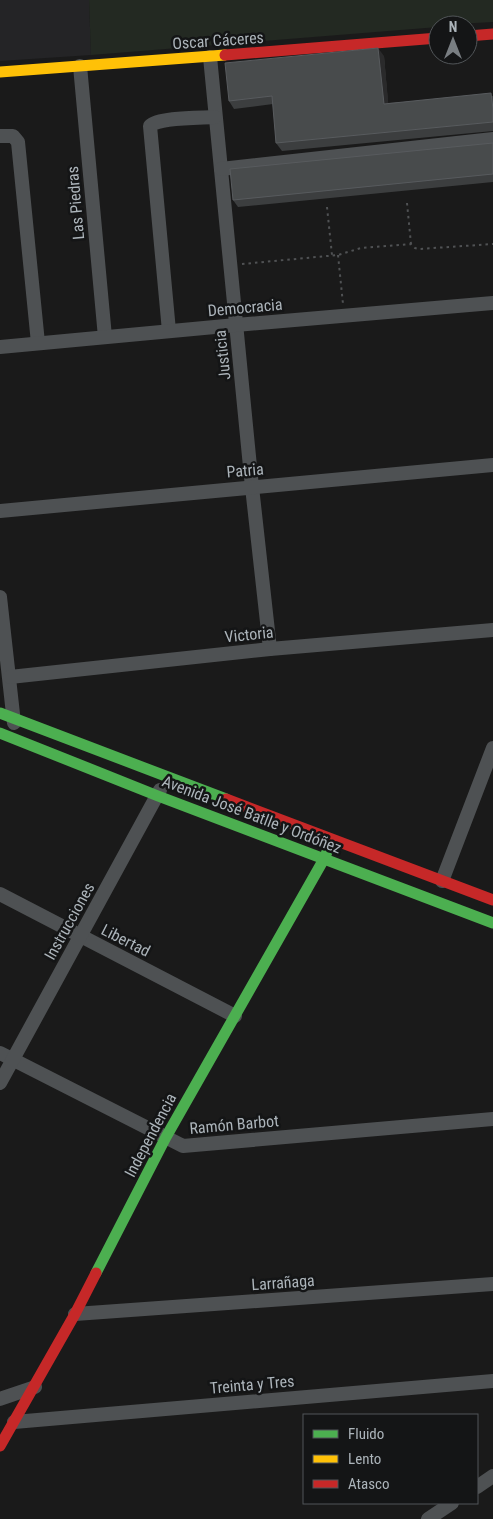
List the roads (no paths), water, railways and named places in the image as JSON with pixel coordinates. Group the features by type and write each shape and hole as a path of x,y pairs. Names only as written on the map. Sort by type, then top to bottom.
{"street":[{"path":"478,35 493,34"},
{"name":"Oscar Cáceres","path":"0,72 428,39"},
{"name":"Justicia","path":"210,57 252,487 270,649"},
{"name":"Las Piedras","path":"80,66 105,337"},
{"path":"169,331 150,126 161,121 215,117"},
{"path":"0,136 13,136 18,142 38,343"},
{"path":"221,170 493,139"},
{"name":"Democracia","path":"0,347 493,303"},
{"name":"Patria","path":"0,510 493,465"},
{"path":"0,598 14,718 6,736"},
{"name":"Victoria","path":"10,677 270,649 493,630"},
{"name":"Avenida José Batlle y Ordóñez","path":"0,713 493,900"},
{"name":"Avenida José Batlle y Ordóñez","path":"6,736 158,796 493,923"},
{"path":"442,881 493,748"},
{"name":"Instrucciones","path":"0,1083 158,796 166,775"},
{"name":"Independencia","path":"0,1446 75,1314 166,1137 324,859 332,840"},
{"name":"Libertad","path":"0,894 235,1016"},
{"name":"Ramón Barbot","path":"0,1053 183,1146 493,1119"},
{"name":"Larrañaga","path":"75,1314 493,1284"},
{"name":"Treinta y Tres","path":"14,1422 493,1381"},
{"path":"0,1400 35,1387"},
{"path":"478,1486 493,1476"},
{"path":"428,1519 450,1504"}]}
